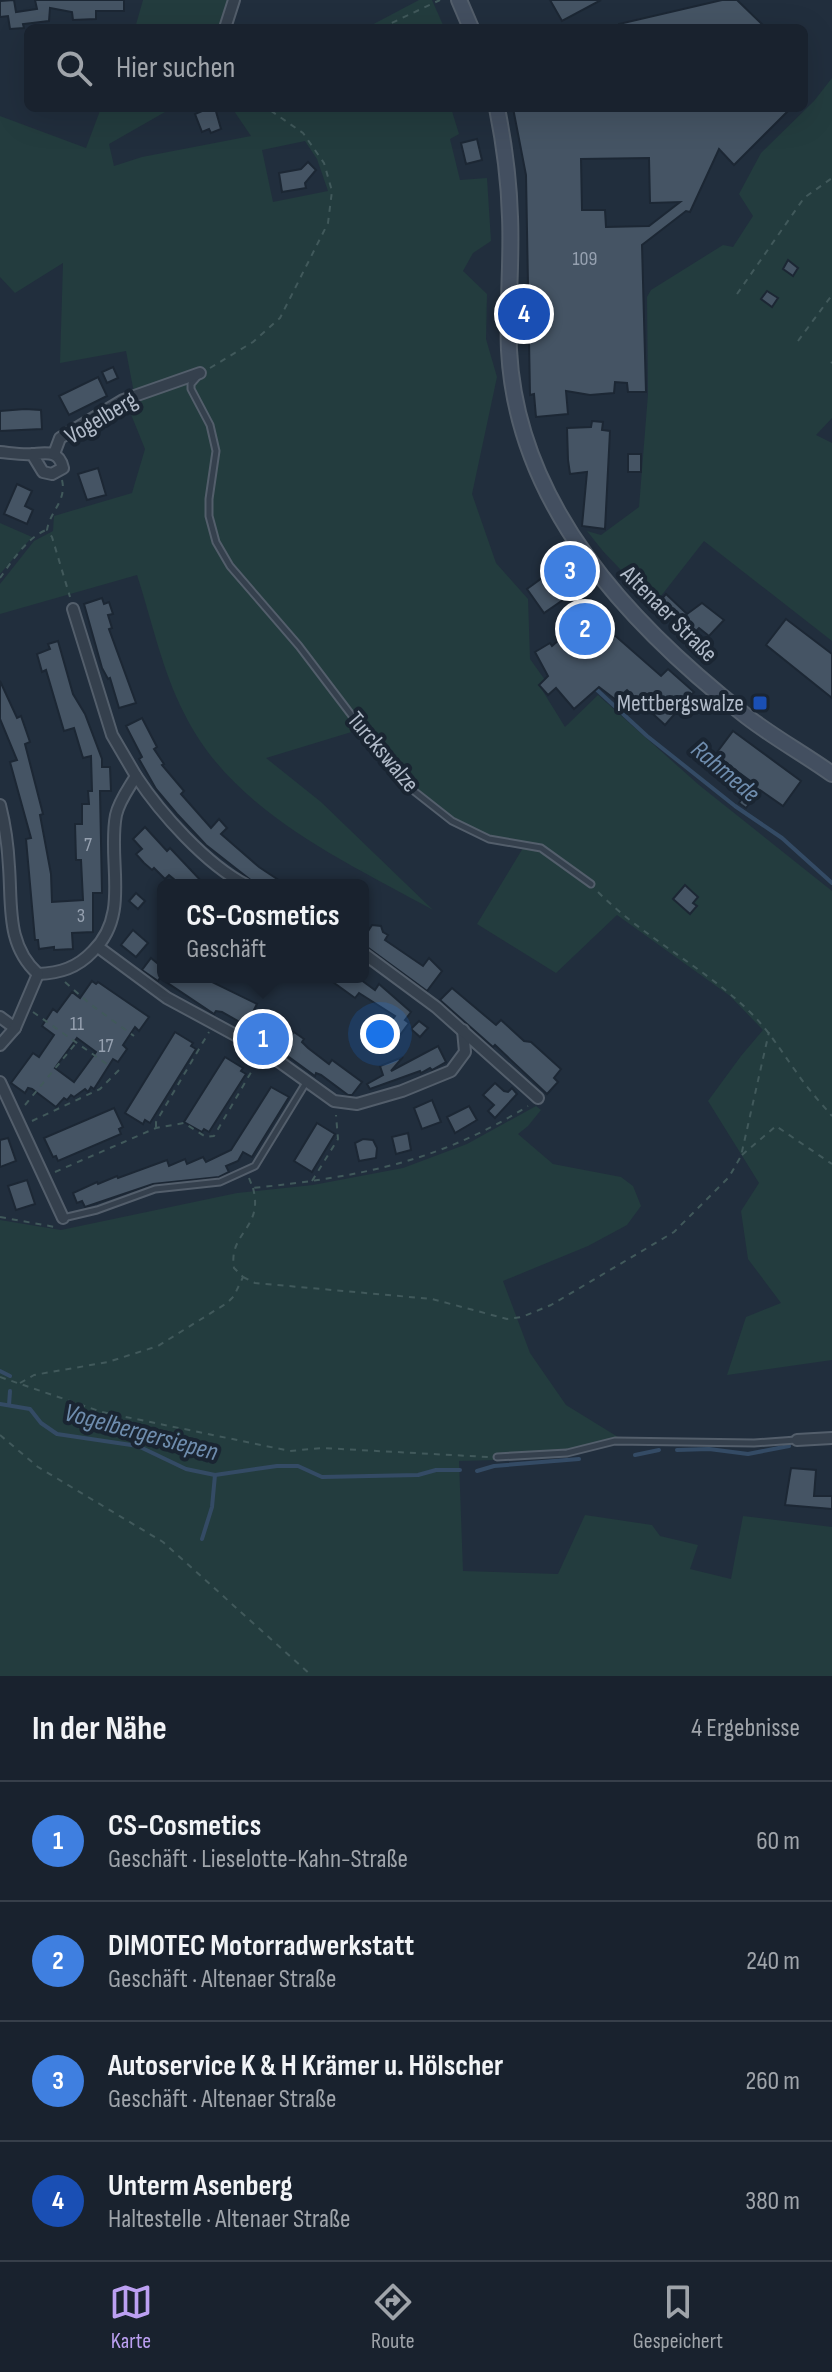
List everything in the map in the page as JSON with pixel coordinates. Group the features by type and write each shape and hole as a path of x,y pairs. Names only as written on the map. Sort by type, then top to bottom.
{"main road":[{"path":"459,0 469,24"},
{"name":"Altenaer Straße","path":"498,112 510,204 509,352 514,390 535,461 558,515 591,566 637,621 748,718 832,774"}],"street":[{"path":"226,24 234,0"},
{"name":"Vogelberg","path":"54,454 60,438 123,400 200,373"},
{"name":"Vogelberg","path":"0,452 47,452 61,461 63,468 60,472 43,472 32,454"},
{"path":"73,609 112,735 136,776 198,850 234,879"},
{"path":"0,805 6,831 12,929 25,962 38,974 55,973 74,967 98,947 111,925 114,912 116,814 136,776"},
{"path":"98,947 167,998 263,1050 334,1101 357,1104 451,1071 465,1052 463,1030"},
{"path":"369,957 419,993 538,1098"},
{"path":"0,1045 15,1028 38,974"},
{"path":"0,1017 15,1028"},
{"path":"0,1082 63,1218"},
{"path":"797,1440 832,1438"}],"lane":[{"name":"Turckswalze","path":"200,373 191,384 191,389 210,425 216,451 209,516 216,542 230,566 299,646 405,784 452,821 489,839 541,848 591,884"},
{"path":"63,1218 97,1210 155,1189 211,1184 246,1172 255,1166 307,1080"},
{"path":"497,1457 567,1453 615,1441 754,1443 797,1440"}],"path":[{"path":"389,24 440,0"},
{"path":"200,373 253,342 280,318 328,223 332,191 324,163 303,133 273,112"},
{"path":"737,294 804,198 832,178"},
{"path":"798,341 832,295"},
{"name":"Vogelberg","path":"47,530 49,519 64,494 60,472"},
{"path":"0,578 34,538 47,530 52,537 73,609"},
{"path":"591,884 620,914 714,980 769,1032 797,1074 832,1116"},
{"path":"55,973 90,1004 134,1036"},
{"path":"25,1006 111,1067"},
{"path":"156,1128 156,1122 214,1024"},
{"path":"246,1172 257,1202 255,1216 234,1251 234,1268 243,1277 255,1283 432,1299 495,1316 522,1317 551,1305 674,1232 729,1177 741,1156 769,1032"},
{"path":"14,1112 30,1102 76,1043"},
{"path":"43,1177 156,1128 184,1123 206,1137 214,1136 263,1050"},
{"path":"20,1126 100,1089 120,1069"},
{"path":"253,1188 311,1182 403,1165 462,1143 526,1108 538,1098"},
{"path":"311,1182 338,1139 334,1101"},
{"path":"741,1156 776,1126 832,1164"},
{"path":"0,1217 60,1228 66,1226 63,1218"},
{"path":"19,1383 34,1375 108,1362 158,1346 227,1303 243,1277"},
{"path":"0,1377 102,1412 290,1451 322,1448 497,1457"},
{"path":"0,1435 38,1467 163,1542 312,1676"}],"green space":[{"path":"143,0 232,0 223,24 136,24"},
{"path":"419,0 432,0 443,24 374,24"},
{"path":"832,78 832,418 816,435 832,443 832,641 704,541 654,605 587,531 601,535 639,507 648,394 647,297 651,290 723,245 733,247 753,216 739,194 761,153 803,112 808,112 808,107"},
{"path":"100,112 165,112 109,144 114,166 142,157 251,136 235,112 452,112 459,134 450,139 460,180 487,178 491,241 473,253 463,271 487,294 486,339 497,377 472,494 496,563 528,599 530,659 545,680 539,685 565,727 598,695 699,785 832,891 832,1360 727,1375 746,1317 781,1303 748,1259 741,1211 759,1183 708,1101 763,1030 730,996 617,915 556,973 477,924 523,848 487,841 448,822 415,795 358,730 266,758 321,802 433,910 292,829 230,778 205,748 169,680 137,575 0,614 0,584 34,541 53,531 54,516 132,493 145,449 126,402 135,398 126,351 60,363 63,263 15,293 0,277 0,116 86,148","holes":["305,141 317,159 328,191 273,202 262,150"]},
{"path":"0,523 32,537 0,574"},
{"path":"536,1106 541,1110 518,1134 553,1164 621,1177 633,1186 641,1206 627,1225 588,1246 503,1281 530,1353 566,1405 618,1437 567,1450 498,1453 497,1460 459,1461 463,1571 558,1574 585,1515 652,1525 660,1536 698,1545 690,1569 731,1579 743,1516 832,1527 832,1676 0,1676 0,1220 61,1230 237,1193 313,1185 403,1168 467,1144"}],"building":[{"path":"14,0 16,12 37,9 35,0 124,0 124,11 96,11 96,19 73,20 72,12 50,8 49,21 10,29 8,16 0,17 0,1"},
{"path":"550,0 601,0 562,21"},
{"path":"722,0 737,0 762,24 619,24"},
{"path":"216,112 221,129 202,132 195,114"},
{"path":"514,112 787,112 734,165 719,149 690,212 686,211 642,245 646,392 628,392 627,383 615,382 614,393 590,395 566,391 568,414 536,417 534,394 530,395 526,175","holes":["649,158 650,203 680,202 649,226 606,227 605,210 582,210 581,159"]},
{"path":"477,139 482,160 466,164 461,143"},
{"path":"308,162 316,170 305,183 306,188 282,192 279,173 301,169"},
{"path":"788,260 798,268 793,276 783,269"},
{"path":"767,291 778,298 772,307 761,299"},
{"path":"113,367 118,378 107,383 102,372"},
{"path":"98,377 107,396 69,415 59,396"},
{"path":"41,410 42,429 0,431 0,411"},
{"path":"592,421 603,422 602,430 610,431 605,529 582,526 587,472 570,474 568,460 567,428 591,427"},
{"path":"628,454 641,454 641,472 628,472"},
{"path":"98,468 106,495 87,500 78,474"},
{"path":"17,484 32,491 25,506 33,510 27,524 4,514"},
{"path":"568,559 582,576 571,584 576,591 544,613 527,589"},
{"path":"666,594 687,614 702,603 724,620 709,636 699,628 693,634 659,602"},
{"path":"102,598 104,604 109,602 113,614 108,615 112,628 109,629 136,703 119,708 110,678 102,668 84,604"},
{"path":"592,611 661,676 668,669 694,692 665,725 627,690 616,700 599,687 574,709 556,688 548,695 539,685 548,676 535,652 550,643 552,646"},
{"path":"786,619 832,654 832,698 766,645"},
{"path":"58,641 73,694 85,714 102,759 102,767 110,767 111,791 100,791 102,893 93,893 93,932 72,933 73,949 54,950 54,947 39,949 38,940 35,940 26,839 31,838 10,762 17,760 0,719 0,681 17,718 21,716 30,742 25,744 43,814 40,815 51,874 52,902 83,900 81,860 76,860 75,824 82,824 82,804 89,804 88,791 92,791 91,756 83,758 74,728 64,731 46,670 42,672 37,654 50,649 48,644"},
{"path":"142,718 157,747 154,749 162,765 184,791 181,794 211,828 219,819 227,828 221,834 277,879 249,879 206,845 156,789 139,759 142,757 126,726"},
{"path":"733,731 801,781 783,806 760,790 746,808 739,803 753,783 715,755"},
{"path":"145,827 199,879 174,879 169,875 165,879 136,854 142,849 133,839"},
{"path":"685,885 698,897 693,903 697,906 690,914 673,899"},
{"path":"136,893 145,901 138,909 129,901"},
{"path":"372,925 381,926 388,935 385,940 423,966 429,958 442,971 427,991 369,948"},
{"path":"133,930 148,943 136,957 121,945"},
{"path":"151,958 157,963 157,980 142,970"},
{"path":"92,981 98,982 149,1017 139,1031 135,1027 123,1045 127,1049 118,1062 113,1059 94,1089 91,1087 88,1092 85,1089 67,1100 64,1098 56,1107 32,1089 28,1088 25,1093 11,1083 33,1053 39,1057 54,1035 42,1026 53,1009 57,1012 72,992 80,998","holes":["77,1038 96,1052 74,1082 55,1068"]},
{"path":"168,983 214,983 257,1004 253,1012 291,1036 294,1032 329,1064 332,1060 362,1082 352,1095 348,1095 321,1075 316,1073 315,1076 245,1025 222,1012 216,1011 214,1014"},
{"path":"334,983 365,983 375,990 379,984 411,1012 405,1020 409,1023 397,1039 385,1030 395,1016 359,993 355,998"},
{"path":"452,988 496,1025 501,1020 524,1041 531,1042 561,1069 554,1078 558,1082 547,1094 495,1045 493,1047 440,1000"},
{"path":"419,1021 428,1028 420,1037 411,1029"},
{"path":"175,1032 193,1043 191,1046 196,1049 150,1123 145,1120 143,1124 125,1113"},
{"path":"438,1046 446,1062 432,1070 420,1071 370,1089 367,1084 383,1075 380,1066 403,1057 391,1071"},
{"path":"225,1057 243,1068 241,1071 246,1074 209,1132 204,1129 202,1132 184,1122"},
{"path":"495,1083 504,1091 512,1088 517,1094 495,1118 488,1111 494,1105 483,1095"},
{"path":"271,1087 289,1097 252,1157 243,1152 238,1161 226,1166 229,1172 219,1177 153,1184 85,1207 82,1201 77,1203 73,1193 97,1182 118,1178 167,1160 169,1166 185,1159 187,1164 203,1157 206,1162 231,1150"},
{"path":"432,1100 441,1122 422,1129 414,1108"},
{"path":"469,1106 477,1120 455,1133 447,1117"},
{"path":"114,1108 123,1127 119,1129 121,1134 58,1161 56,1156 53,1157 44,1138"},
{"path":"317,1123 335,1134 312,1172 294,1161"},
{"path":"408,1133 411,1150 396,1154 392,1137"},
{"path":"8,1138 16,1161 0,1167 0,1140"},
{"path":"363,1139 373,1140 377,1148 376,1158 359,1161 355,1143"},
{"path":"27,1180 35,1204 16,1210 8,1186"},
{"path":"791,1468 816,1470 814,1496 832,1496 832,1509 785,1505"}],"waterway":[{"name":"Rahmede","path":"596,689 647,736 735,806 782,838 832,883"},
{"name":"Vogelbergersiepen","path":"0,1371 10,1376"},
{"name":"Vogelbergersiepen","path":"9,1405 10,1391"},
{"name":"Vogelbergersiepen","path":"0,1404 30,1409 41,1423 57,1434 138,1446 186,1469 215,1475 277,1466 298,1466 322,1477 418,1475 436,1470 460,1470"},
{"name":"Vogelbergersiepen","path":"677,1450 709,1449 748,1454 789,1446"},
{"name":"Vogelbergersiepen","path":"635,1455 659,1450"},
{"name":"Vogelbergersiepen","path":"477,1471 494,1466 579,1459"},
{"path":"202,1539 212,1507 215,1475"}],"place":[{"name":"Unterm Asenberg","path":"524,314"},
{"name":"Autoservice K & H Krämer u. Hölscher","path":"570,571"},
{"name":"DIMOTEC Motorradwerkstatt","path":"585,629"},
{"name":"Mettbergswalze","path":"760,703"},
{"name":"CS-Cosmetics","path":"263,1039"}]}
